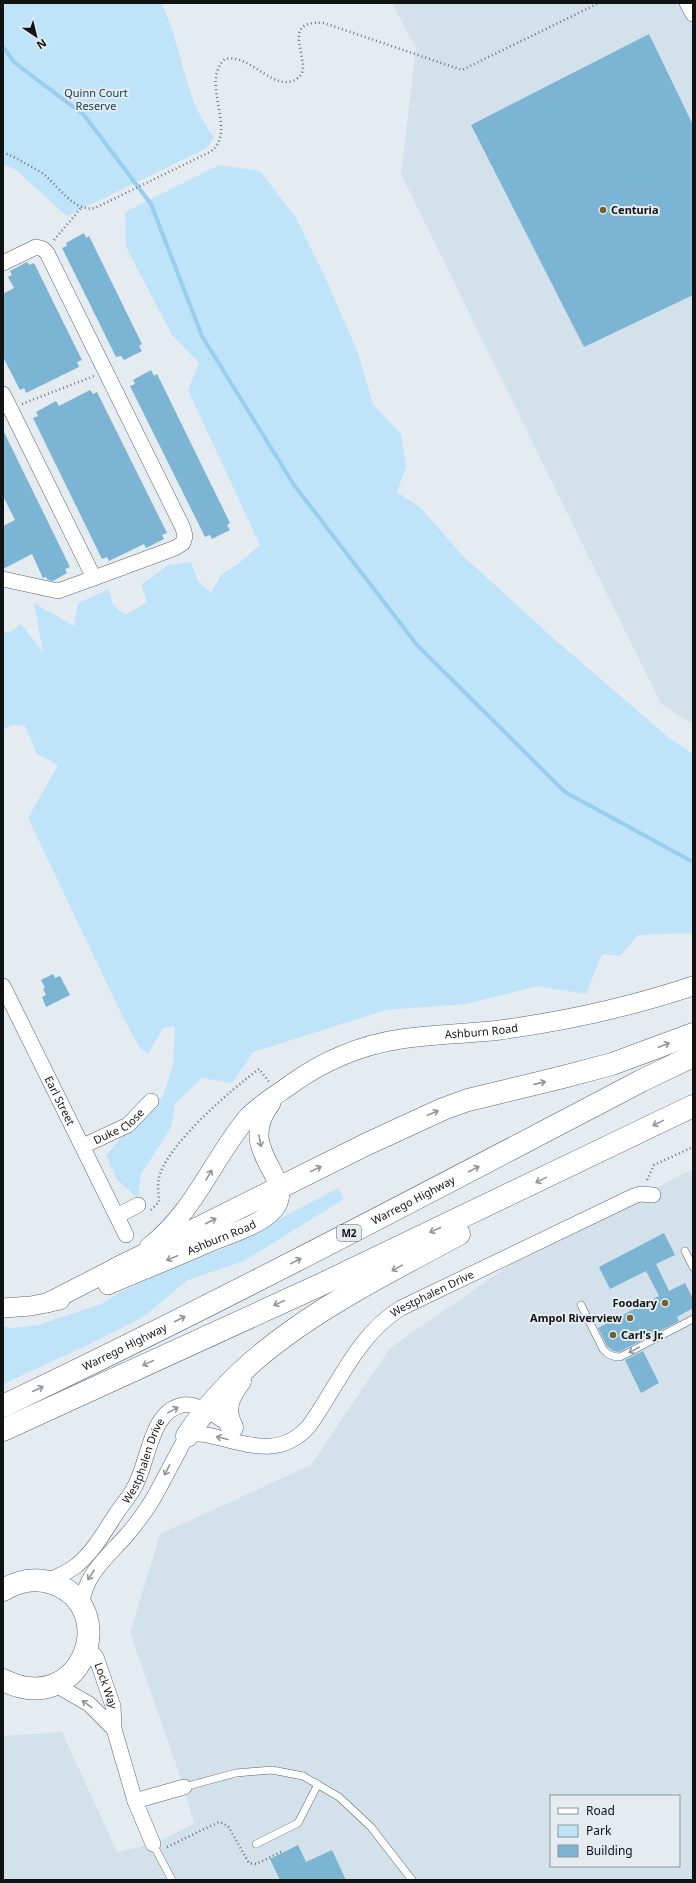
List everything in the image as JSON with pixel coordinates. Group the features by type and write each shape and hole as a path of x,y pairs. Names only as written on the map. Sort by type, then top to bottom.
{"main road":[{"path":"114,1270 443,1109 468,1100 612,1064 693,1034"},
{"name":"Warrego Highway","path":"3,1406 102,1359 319,1249 634,1085 693,1056"},
{"path":"3,1430 320,1285 693,1106"},
{"path":"187,1436 205,1411 233,1379 271,1346 310,1318 353,1292 480,1222 495,1202"},
{"path":"232,1426 227,1411 231,1393 271,1346"},
{"path":"7,1583 32,1580 48,1582 61,1587 72,1595 81,1606 87,1619 89,1633 88,1647 81,1662 74,1671 56,1685 37,1690 8,1688"}],"street":[{"path":"687,3 693,14"},
{"path":"3,263 36,247 43,249 47,253 185,536 183,543 175,548 58,591 3,579"},
{"path":"3,394 94,578"},
{"name":"Earl Street","path":"3,986 126,1235"},
{"name":"Ashburn Road","path":"47,1303 114,1270 143,1252 166,1233 194,1200 222,1152 248,1118 301,1077 331,1060 358,1049 402,1038 498,1030 550,1022 624,1006 693,986"},
{"name":"Ashburn Road","path":"3,1308 47,1303 106,1286 251,1224 274,1209 278,1201 281,1187 262,1151 258,1133 259,1124 264,1114 278,1094"},
{"name":"Duke Close","path":"83,1146 128,1125 151,1101"},
{"name":"Westphalen Drive","path":"81,1606 82,1596 88,1580 95,1569 125,1537 153,1498 187,1436 201,1434 257,1446 271,1447 294,1440 314,1418 365,1341 386,1318 401,1308 646,1195"},
{"path":"117,1216 138,1205"},
{"name":"Westphalen Drive","path":"48,1582 79,1564 107,1527 135,1486 143,1468 153,1434 163,1417 168,1412 182,1406 189,1405 205,1411 232,1426 257,1446"},
{"name":"Lock Way","path":"88,1647 96,1657 113,1706 114,1729 135,1801 153,1844"},
{"name":"Lock Way","path":"56,1685 89,1704 114,1729"},
{"path":"135,1801 184,1787"}],"lane":[{"path":"685,1251 693,1267"},
{"path":"581,1305 603,1349 608,1355 614,1357 620,1357 693,1319"},
{"path":"184,1787 236,1772 272,1770 303,1776 339,1797 371,1827 412,1880"},
{"path":"256,1844 298,1823 318,1784"},
{"path":"153,1844 172,1880"}],"path":[{"path":"3,152 21,160 42,174 82,207 95,208 210,152 217,146 220,138 220,126 215,76 216,71 222,62 229,58 237,59 248,63 282,82 295,80 300,77 303,69 299,36 303,27 313,22 324,23 462,70 599,3"},
{"path":"47,253 63,228 78,214 82,207"},
{"path":"11,409 105,371"},
{"path":"138,1205 148,1213 159,1202 159,1177 171,1154 192,1129 238,1085 259,1069 278,1094"},
{"path":"646,1195 654,1165 693,1147"},
{"path":"170,1854 167,1847 219,1822 228,1826 249,1863 256,1864 283,1851"}],"shaded area":[{"path":"392,3 693,3 693,724 661,704 401,174 416,48"},
{"path":"693,1169 693,1880 3,1880 3,1736 62,1732 117,1852 153,1844 194,1824 184,1787 130,1633 160,1534 311,1465 390,1348 527,1253"}],"green space":[{"name":"Quinn Court Reserve","path":"3,3 161,3 174,36 189,89 204,122 214,137 207,148 67,216 16,170 3,164"},
{"path":"219,165 260,171 296,218 325,277 358,353 373,404 401,434 406,467 397,492 420,507 463,556 553,638 669,738 693,754 693,933 638,935 620,956 602,954 586,994 538,986 465,1004 386,1010 253,1052 232,1083 202,1078 175,1104 171,1128 141,1174 138,1198 117,1180 106,1155 127,1131 163,1096 173,1065 175,1026 163,1028 148,1054 140,1048 122,1015 28,818 58,765 37,754 25,726 12,725 3,730 3,632 9,633 21,624 43,652 34,603 74,626 78,603 109,589 113,605 125,615 147,602 141,585 168,565 191,562 198,581 211,593 221,575 238,564 260,545 188,390 199,363 172,335 126,247 125,212"},
{"path":"338,1188 344,1199 244,1261 188,1280 143,1317 90,1344 3,1384 3,1326 11,1328 38,1325 101,1304 121,1292 160,1273 229,1246"}],"building":[{"name":"Centuria","path":"649,34 693,125 693,295 584,347 471,125"},
{"path":"84,233 86,238 89,236 142,344 139,346 142,351 124,360 121,356 116,357 62,248 67,246 66,243"},
{"path":"27,262 29,265 34,263 82,360 77,362 79,367 26,393 24,388 20,390 3,357 3,294 14,288 8,277 12,275 10,271"},
{"path":"151,370 154,376 157,374 230,523 227,525 230,530 212,539 210,535 205,537 130,386 135,384 133,380"},
{"path":"90,390 93,394 97,392 167,533 162,535 164,539 146,548 144,544 109,561 107,557 102,559 33,418 38,416 36,412 56,401 59,406"},
{"path":"3,430 70,567 65,569 67,573 53,581 48,580 46,577 43,578 32,554 3,569 3,526 15,520 3,496"},
{"path":"53,974 55,978 60,976 70,995 46,1007 42,997 46,995 43,989 45,988 41,980"},
{"path":"664,1233 675,1255 656,1264 669,1291 685,1283 693,1299 693,1308 677,1317 679,1321 619,1352 613,1351 607,1346 598,1328 659,1296 646,1271 610,1289 599,1267"},
{"path":"643,1351 659,1383 641,1393 625,1360"},
{"path":"298,1845 306,1862 332,1850 346,1880 280,1880 270,1859"}],"waterway":[{"path":"3,47 15,63 84,115 151,204 202,336 294,485 417,645 565,792 693,862"}],"place":[{"name":"Centuria","path":"603,210"},
{"name":"Foodary","path":"665,1303"},
{"name":"Ampol Riverview","path":"630,1318"},
{"name":"Carl's Jr.","path":"613,1335"}]}
